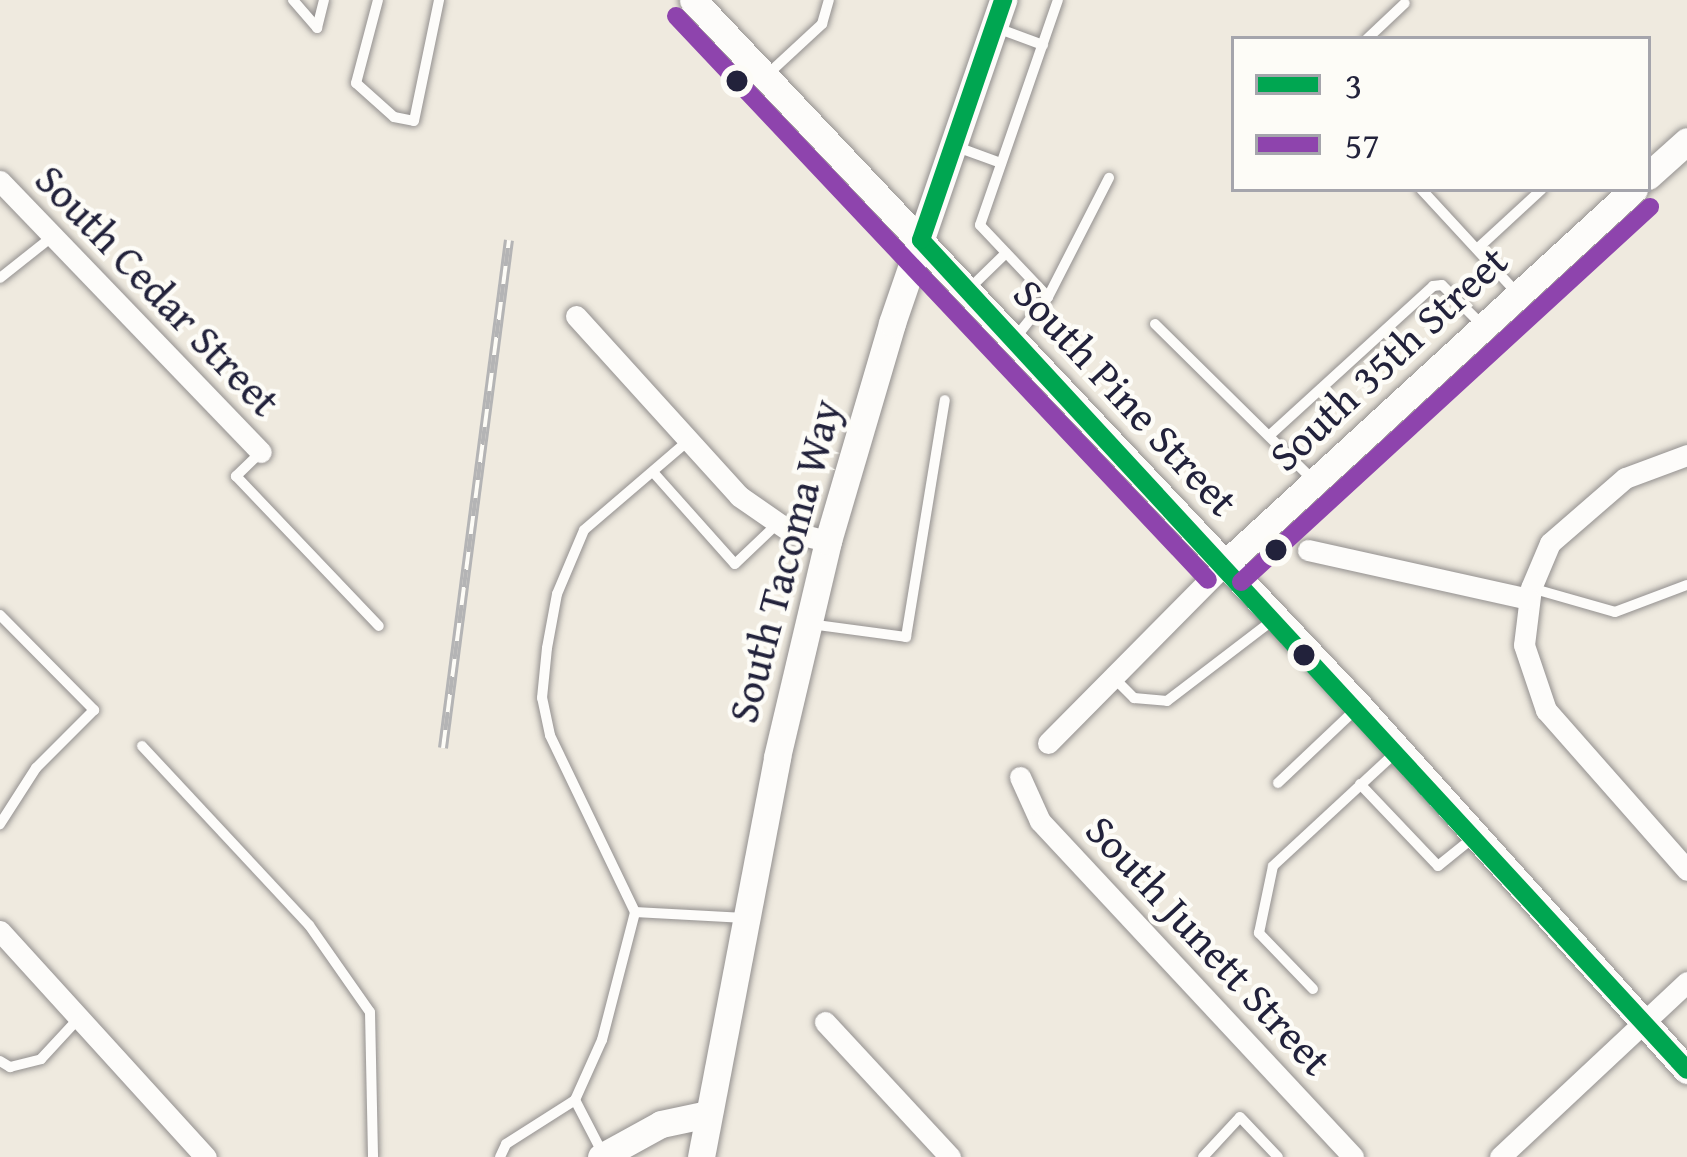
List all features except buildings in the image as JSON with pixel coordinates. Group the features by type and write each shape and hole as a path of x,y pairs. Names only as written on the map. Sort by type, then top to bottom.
{"main road":[{"name":"South Pine Street","path":"693,0 1359,706 1687,1070"},
{"name":"South Tacoma Way","path":"701,1157 807,624 828,541 921,240 1003,0"},
{"path":"1651,173 1687,141"},
{"name":"South 35th Street","path":"1225,564 1631,192"},
{"path":"607,1156 661,1124 708,1114"}],"street":[{"name":"South Cedar Street","path":"0,181 261,452"},
{"path":"576,316 689,441 777,524 828,541"},
{"path":"1687,454 1625,478 1575,516 1550,543 1530,593 1528,674 1546,710 1687,870"},
{"path":"1308,550 1530,593"},
{"name":"South 35th Street","path":"1048,743 1225,564"},
{"name":"South Junett Street","path":"1020,777 1040,821 1353,1157"},
{"path":"0,931 206,1157"},
{"path":"1500,1157 1687,982"},
{"path":"825,1022 950,1157"}],"lane":[{"path":"293,0 317,28 324,0"},
{"path":"378,0 356,83 394,117 414,121 439,0"},
{"path":"766,76 822,24 829,0"},
{"path":"1048,297 980,225 1058,0"},
{"path":"1370,36 1405,3"},
{"path":"994,27 1043,45"},
{"path":"954,146 1001,163"},
{"path":"1014,339 1048,297 1109,178"},
{"path":"1423,192 1518,295"},
{"path":"1477,249 1539,192"},
{"path":"0,278 53,236"},
{"path":"968,290 1006,253"},
{"path":"1270,435 1433,286 1442,285 1484,327"},
{"path":"1155,324 1315,482"},
{"path":"807,624 907,638 945,400"},
{"path":"500,1157 506,1144 575,1100 602,1040 635,912 550,735 542,698 557,594 584,530 689,441"},
{"path":"261,452 236,476 379,626"},
{"path":"652,472 735,564 777,524"},
{"path":"1530,593 1616,612 1687,585"},
{"path":"0,615 94,710 36,768 0,824"},
{"path":"1112,674 1134,698 1167,700 1276,617"},
{"path":"1278,783 1359,706"},
{"path":"142,746 309,925 370,1012 374,1157"},
{"path":"1313,989 1259,933 1273,866 1396,752"},
{"path":"1360,784 1438,866 1474,837"},
{"path":"635,912 747,918"},
{"path":"0,1061 10,1067 41,1058 80,1018"},
{"path":"575,1100 607,1156"},
{"path":"1203,1157 1240,1117 1278,1157"}],"railway":[{"path":"443,748 509,240"}],"transit line":[{"name":"3","path":"921,240 1003,0"},
{"name":"57","path":"676,16 1208,580"},
{"name":"57","path":"1241,582 1650,207"},
{"name":"3","path":"921,240 1687,1070"}]}
